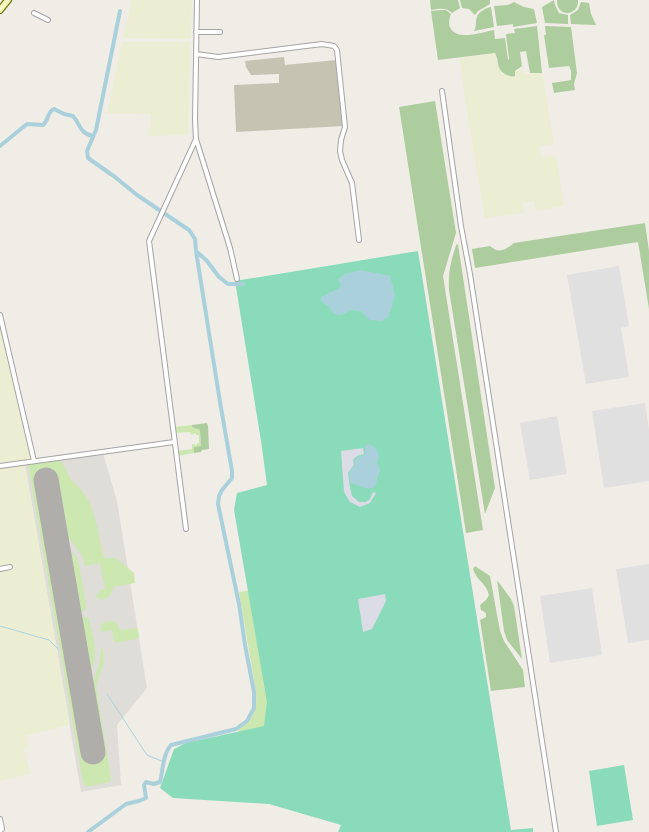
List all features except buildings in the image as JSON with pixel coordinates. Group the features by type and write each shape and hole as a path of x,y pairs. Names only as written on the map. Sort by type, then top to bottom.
{"street":[{"path":"0,10 8,0"},
{"path":"197,0 196,138 230,248 237,279"},
{"path":"34,13 48,20"},
{"path":"196,32 220,32"},
{"path":"196,54 218,57 322,44 334,46 337,50 345,127 341,140 340,151 342,160 352,183 359,240"},
{"path":"442,91 461,226 470,274 556,832"},
{"path":"186,529 149,241 196,138"},
{"path":"0,315 34,460"},
{"path":"0,466 34,460 174,442"},
{"path":"0,569 10,568"},
{"path":"0,819 2,829 0,831"}],"shaded area":[{"path":"284,57 285,65 336,60 344,126 236,132 234,85 279,83 279,74 251,75 246,67 245,61"},
{"path":"619,266 629,326 621,328 629,377 586,384 567,275"},
{"path":"645,403 649,430 649,481 604,488 592,411"},
{"path":"557,416 567,474 530,480 520,423"},
{"path":"363,448 364,454 357,456 353,460 354,465 348,473 352,496 359,502 366,502 370,499 373,492 376,493 370,503 360,507 350,502 344,492 341,451"},
{"path":"103,453 117,501 147,688 117,725 121,785 81,792 25,464"},
{"path":"649,564 649,640 628,643 616,569"},
{"path":"592,588 602,655 550,663 540,596"},
{"path":"385,594 386,601 372,629 363,632 358,599"}],"green space":[{"path":"132,0 192,0 191,39 123,38"},
{"path":"430,0 458,0 460,8 452,13 445,9 431,10"},
{"path":"460,0 490,0 490,4 478,11 475,15 469,9 462,8"},
{"path":"554,0 559,13 568,15 568,24 545,23 542,7"},
{"path":"557,0 578,0 575,10 568,13 560,10"},
{"path":"514,2 524,7 534,9 537,23 513,27 513,24 497,26 494,6 508,5"},
{"path":"581,2 589,3 591,14 596,25 571,24 570,15 578,10"},
{"path":"491,7 494,27 474,31 476,19 479,13 482,10"},
{"path":"446,10 451,14 449,25 455,33 471,35 494,30 495,39 505,38 508,60 506,34 515,33 514,29 537,26 542,73 530,73 526,51 520,52 522,66 515,71 515,76 505,74 500,69 495,53 438,60 431,11"},
{"path":"545,26 571,27 577,73 574,84 575,90 554,93 552,83 571,80 571,71 569,66 549,68 544,35 546,35"},
{"path":"122,42 190,42 188,135 149,136 151,114 107,113"},
{"path":"495,53 497,56 497,64 515,71 523,69 525,74 542,73 554,144 540,146 542,157 556,155 564,206 536,211 534,201 523,203 524,213 485,218 459,58"},
{"path":"435,101 456,233 443,276 483,530 466,533 399,107"},
{"path":"645,223 649,251 649,309 638,242 475,268 472,249 490,246 497,250 502,250 508,248 514,243"},
{"path":"458,244 495,488 485,514 449,290 450,267 456,245"},
{"path":"418,251 511,830 533,828 533,832 338,832 341,825 269,804 173,798 160,788 174,749 186,743 264,726 267,702 234,510 237,493 267,485 235,281"},
{"path":"0,322 32,459 0,464"},
{"path":"207,423 209,449 194,453 194,447 201,446 200,430 192,427 192,425"},
{"path":"192,425 192,427 200,430 201,446 194,447 194,453 178,456 177,451 192,449 192,444 197,445 197,443 199,443 199,435 196,435 196,433 191,435 190,432 175,433 174,427"},
{"path":"59,460 72,480 83,492 91,507 104,558 116,558 134,573 135,583 113,587 113,590 109,596 104,599 98,598 95,595 99,594 99,591 105,589 100,563 85,566 82,555 59,526 51,478 40,480 87,755 99,753 89,693 99,664 101,649 103,648 104,663 96,685 111,779 109,782 91,786 86,786 83,782 28,464"},
{"path":"25,464 70,725 26,736 29,748 24,749 31,774 0,781 0,467"},
{"path":"66,545 78,559 86,605 86,610 81,612 76,612 74,610 63,547"},
{"path":"475,566 490,576 500,631 504,641 523,670 525,687 491,691 480,620 486,617 486,613 481,610 480,605 489,595 486,588 474,573 473,569"},
{"path":"497,580 511,599 514,606 522,659 507,640 504,631"},
{"path":"257,589 302,704 240,742 238,729 248,722 253,714 256,704 256,692 239,592"},
{"path":"82,617 88,617 95,648 94,661 88,675 85,674 76,621"},
{"path":"107,621 113,621 118,624 120,630 136,628 138,629 139,636 137,639 114,643 112,630 101,632 101,625"},
{"path":"624,765 633,820 597,826 589,771"}],"water":[{"path":"362,270 390,276 395,295 389,316 382,321 370,320 360,311 351,310 341,315 334,314 329,307 322,302 321,297 341,286 338,279 345,274"},
{"path":"369,444 377,449 379,458 377,461 380,470 375,487 372,488 362,487 350,483 349,473 355,465 354,461 358,457 365,455 365,445"}],"waterway":[{"path":"120,11 96,130 87,151 88,158 137,195 189,230 195,239 196,251 207,261 219,277 228,284 243,284"},
{"path":"0,146 27,124 43,125 50,112 54,109 64,114 73,116 83,131 88,135 93,136"},
{"path":"88,832 126,804 146,798 144,785 146,782 154,784 160,782 166,753 171,745 236,729 247,721 254,708 254,692 239,604 218,504 219,496 222,490 232,478 232,471 196,251"},
{"path":"0,626 49,640 58,649"},
{"path":"107,694 147,755 164,762"}],"runway":[{"path":"46,480 93,752"}]}
